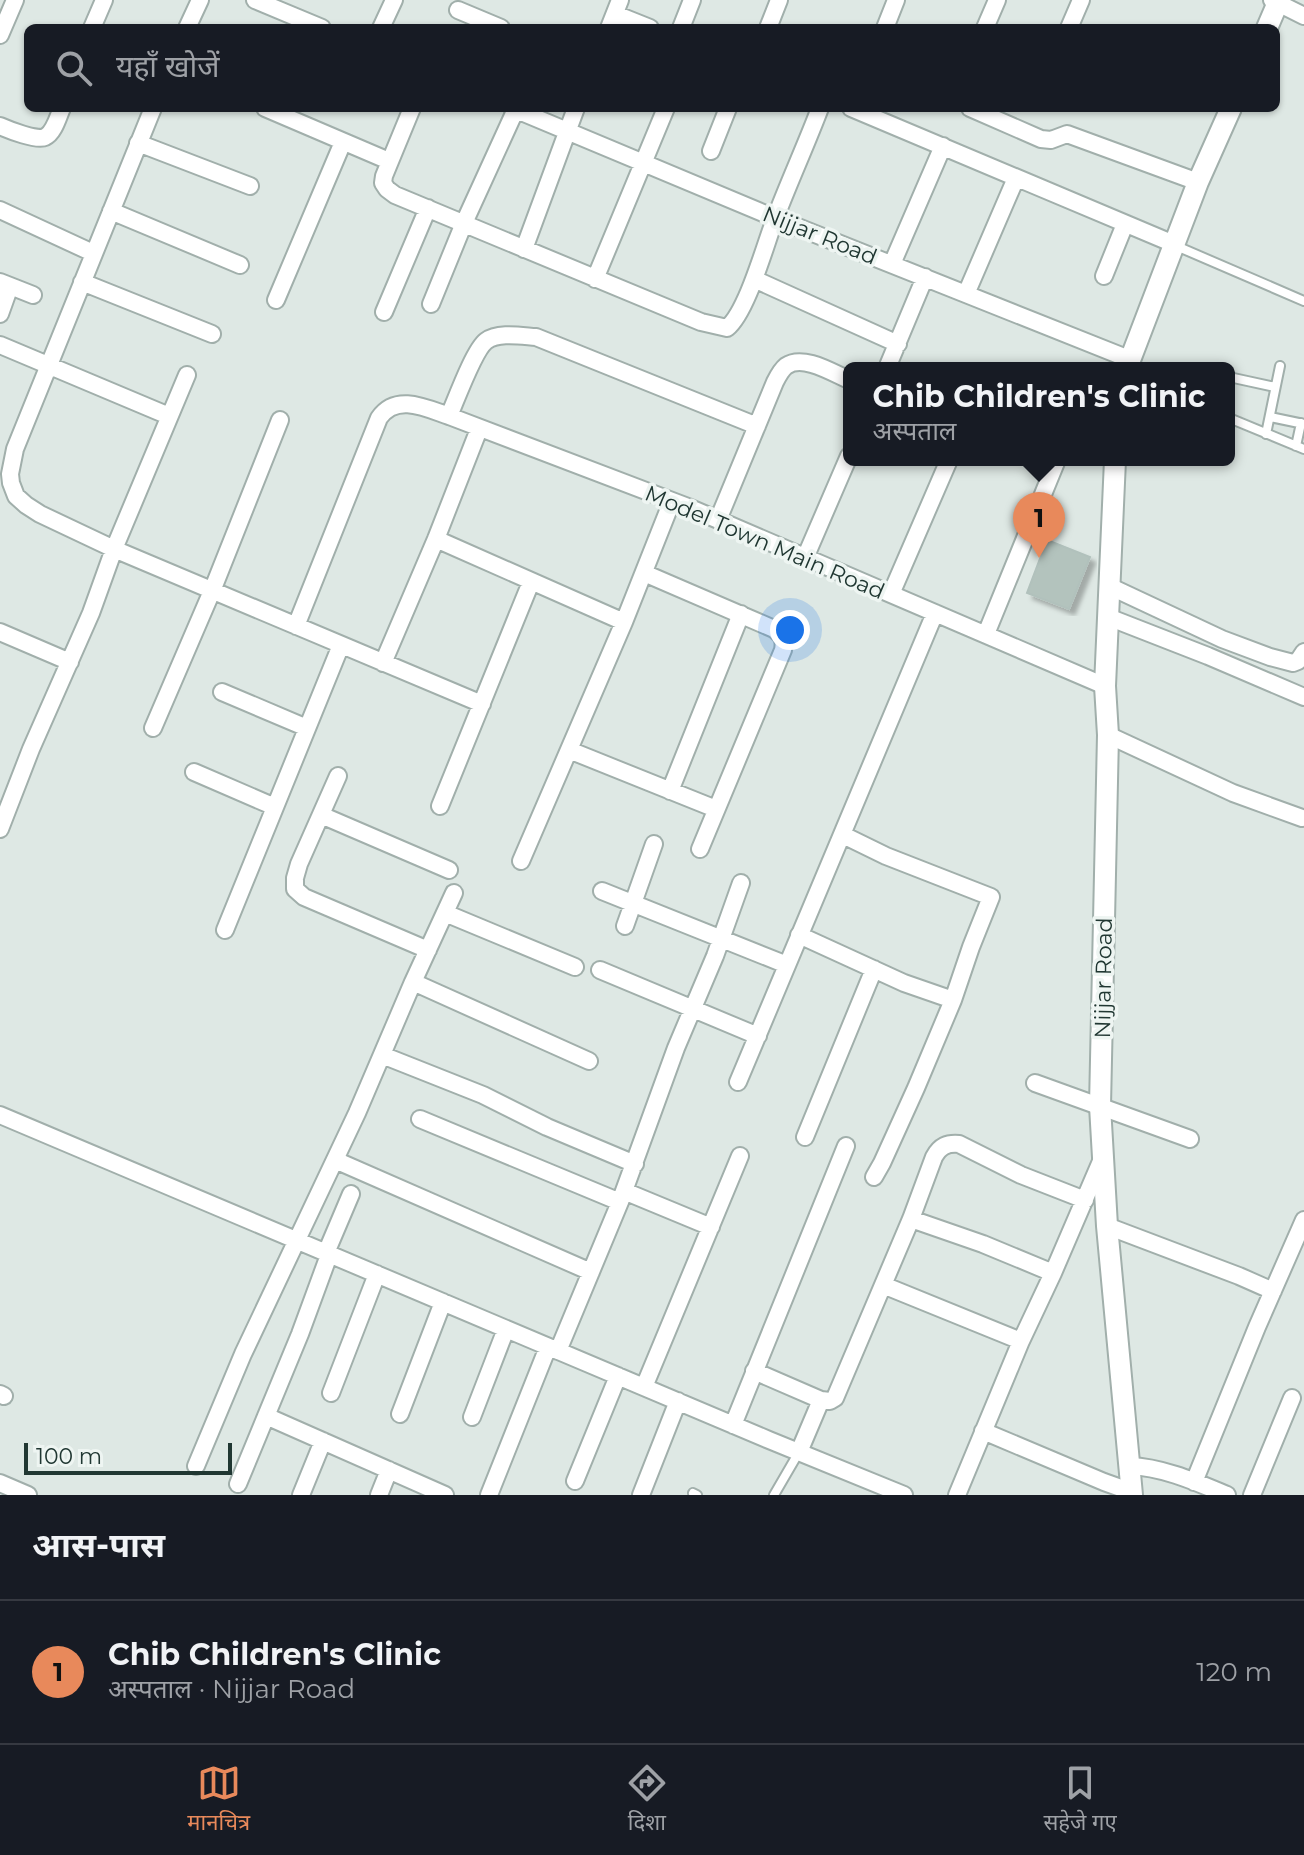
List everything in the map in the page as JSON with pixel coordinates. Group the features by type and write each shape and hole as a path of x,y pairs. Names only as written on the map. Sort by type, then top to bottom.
{"street":[{"path":"0,35 15,0"},
{"path":"94,24 104,0"},
{"path":"189,24 200,0"},
{"path":"255,0 312,24"},
{"path":"383,24 394,0"},
{"path":"683,24 692,0"},
{"path":"770,24 779,0"},
{"path":"887,24 896,0"},
{"path":"987,24 997,0"},
{"path":"1071,24 1081,0"},
{"path":"1268,24 1276,1 1304,16"},
{"path":"458,10 491,24"},
{"path":"615,14 640,24"},
{"path":"0,126 39,138 46,137 60,112"},
{"path":"151,112 49,365 8,446 11,483 16,496 40,514 114,549 482,704"},
{"path":"274,112 389,161"},
{"path":"410,112 383,183 395,195 701,322 727,328 734,322 754,279 818,112"},
{"path":"431,304 513,112"},
{"name":"Nijjar Road","path":"521,112 966,294 1123,362"},
{"path":"524,249 574,112"},
{"path":"595,279 664,112"},
{"path":"711,151 726,112"},
{"path":"861,112 1174,244"},
{"path":"979,112 1041,139 1051,140 1067,134 1198,182"},
{"name":"Nijjar Road","path":"1129,362 1198,182 1229,112"},
{"path":"276,300 343,142"},
{"path":"138,143 250,186"},
{"path":"892,264 943,146"},
{"path":"966,294 1016,178"},
{"path":"384,312 428,208"},
{"path":"0,210 93,253"},
{"path":"111,211 240,265"},
{"path":"1104,276 1125,224"},
{"path":"890,362 925,277"},
{"path":"754,279 898,344"},
{"path":"82,282 212,334"},
{"path":"0,314 5,284 33,295"},
{"path":"449,416 478,351 487,340 506,336 536,337 757,426"},
{"path":"0,345 169,416"},
{"path":"718,520 782,369 801,362 843,378"},
{"path":"0,829 6,794 31,749 70,662 187,375"},
{"name":"Model Town Main Road","path":"296,626 379,418 394,405 403,404 422,406 672,501 1105,686"},
{"path":"153,728 280,420"},
{"path":"383,663 479,429"},
{"path":"805,558 845,466"},
{"path":"891,594 946,466"},
{"path":"986,634 1055,466"},
{"name":"Nijjar Road","path":"1115,466 1105,686 1108,735 1100,1106 1107,1226 1132,1494"},
{"path":"0,503 14,491"},
{"path":"521,861 624,622 672,501"},
{"path":"436,539 624,622"},
{"path":"644,573 774,629 780,633 784,643 700,849"},
{"path":"440,806 531,582"},
{"path":"1111,587 1222,639 1270,657 1293,663 1304,652"},
{"path":"738,1082 935,613"},
{"path":"670,791 741,614"},
{"path":"1108,617 1304,697"},
{"path":"0,632 70,662"},
{"path":"225,930 341,645"},
{"path":"222,692 307,728"},
{"path":"1108,735 1233,793 1302,818"},
{"path":"569,750 716,809"},
{"path":"194,772 275,807"},
{"path":"338,776 299,864 295,889 304,897 428,950"},
{"path":"321,815 449,870"},
{"path":"843,835 886,856 991,897 953,1000 874,1177"},
{"path":"625,926 654,844"},
{"path":"489,1495 622,1197 741,883"},
{"path":"602,891 787,965"},
{"path":"196,1466 243,1354 335,1160 454,893"},
{"path":"445,913 575,967"},
{"path":"799,935 904,983 953,1000"},
{"path":"805,1137 874,969"},
{"path":"600,970 758,1036"},
{"path":"413,982 589,1061"},
{"path":"382,1055 483,1095 547,1127 635,1164"},
{"path":"1035,1083 1190,1139"},
{"path":"0,1115 904,1495"},
{"path":"420,1119 622,1197 711,1227"},
{"path":"754,1371 821,1400 835,1398 934,1157 938,1150 950,1143 959,1144 1021,1175 1085,1200"},
{"path":"733,1425 846,1146"},
{"path":"644,1387 740,1156"},
{"path":"957,1495 1102,1159"},
{"path":"335,1160 591,1272"},
{"path":"238,1484 300,1334 351,1194"},
{"path":"911,1219 1053,1273"},
{"path":"1194,1482 1304,1220"},
{"path":"1107,1226 1273,1291"},
{"path":"331,1393 377,1274"},
{"path":"883,1285 1021,1341"},
{"path":"400,1414 443,1302"},
{"path":"472,1417 506,1329"},
{"path":"575,1481 618,1376"},
{"path":"1252,1495 1292,1398"},
{"path":"799,1452 821,1400"},
{"path":"641,1495 678,1401"},
{"path":"266,1416 445,1495"},
{"path":"983,1431 1132,1494"},
{"path":"301,1495 323,1441"},
{"path":"1129,1466 1158,1470 1227,1495"},
{"path":"379,1495 389,1470"},
{"path":"2,1488 28,1495"}],"lane":[{"path":"1174,244 1304,301"},
{"path":"1266,434 1280,366"},
{"path":"1235,378 1275,387"},
{"path":"1235,421 1300,447 1302,423 1270,417"},
{"path":"774,1495 799,1452"}],"building":[{"path":"1047,540 1090,557 1069,609 1027,593"}],"place":[{"name":"Chib Children's Clinic","path":"1039,558"}]}
